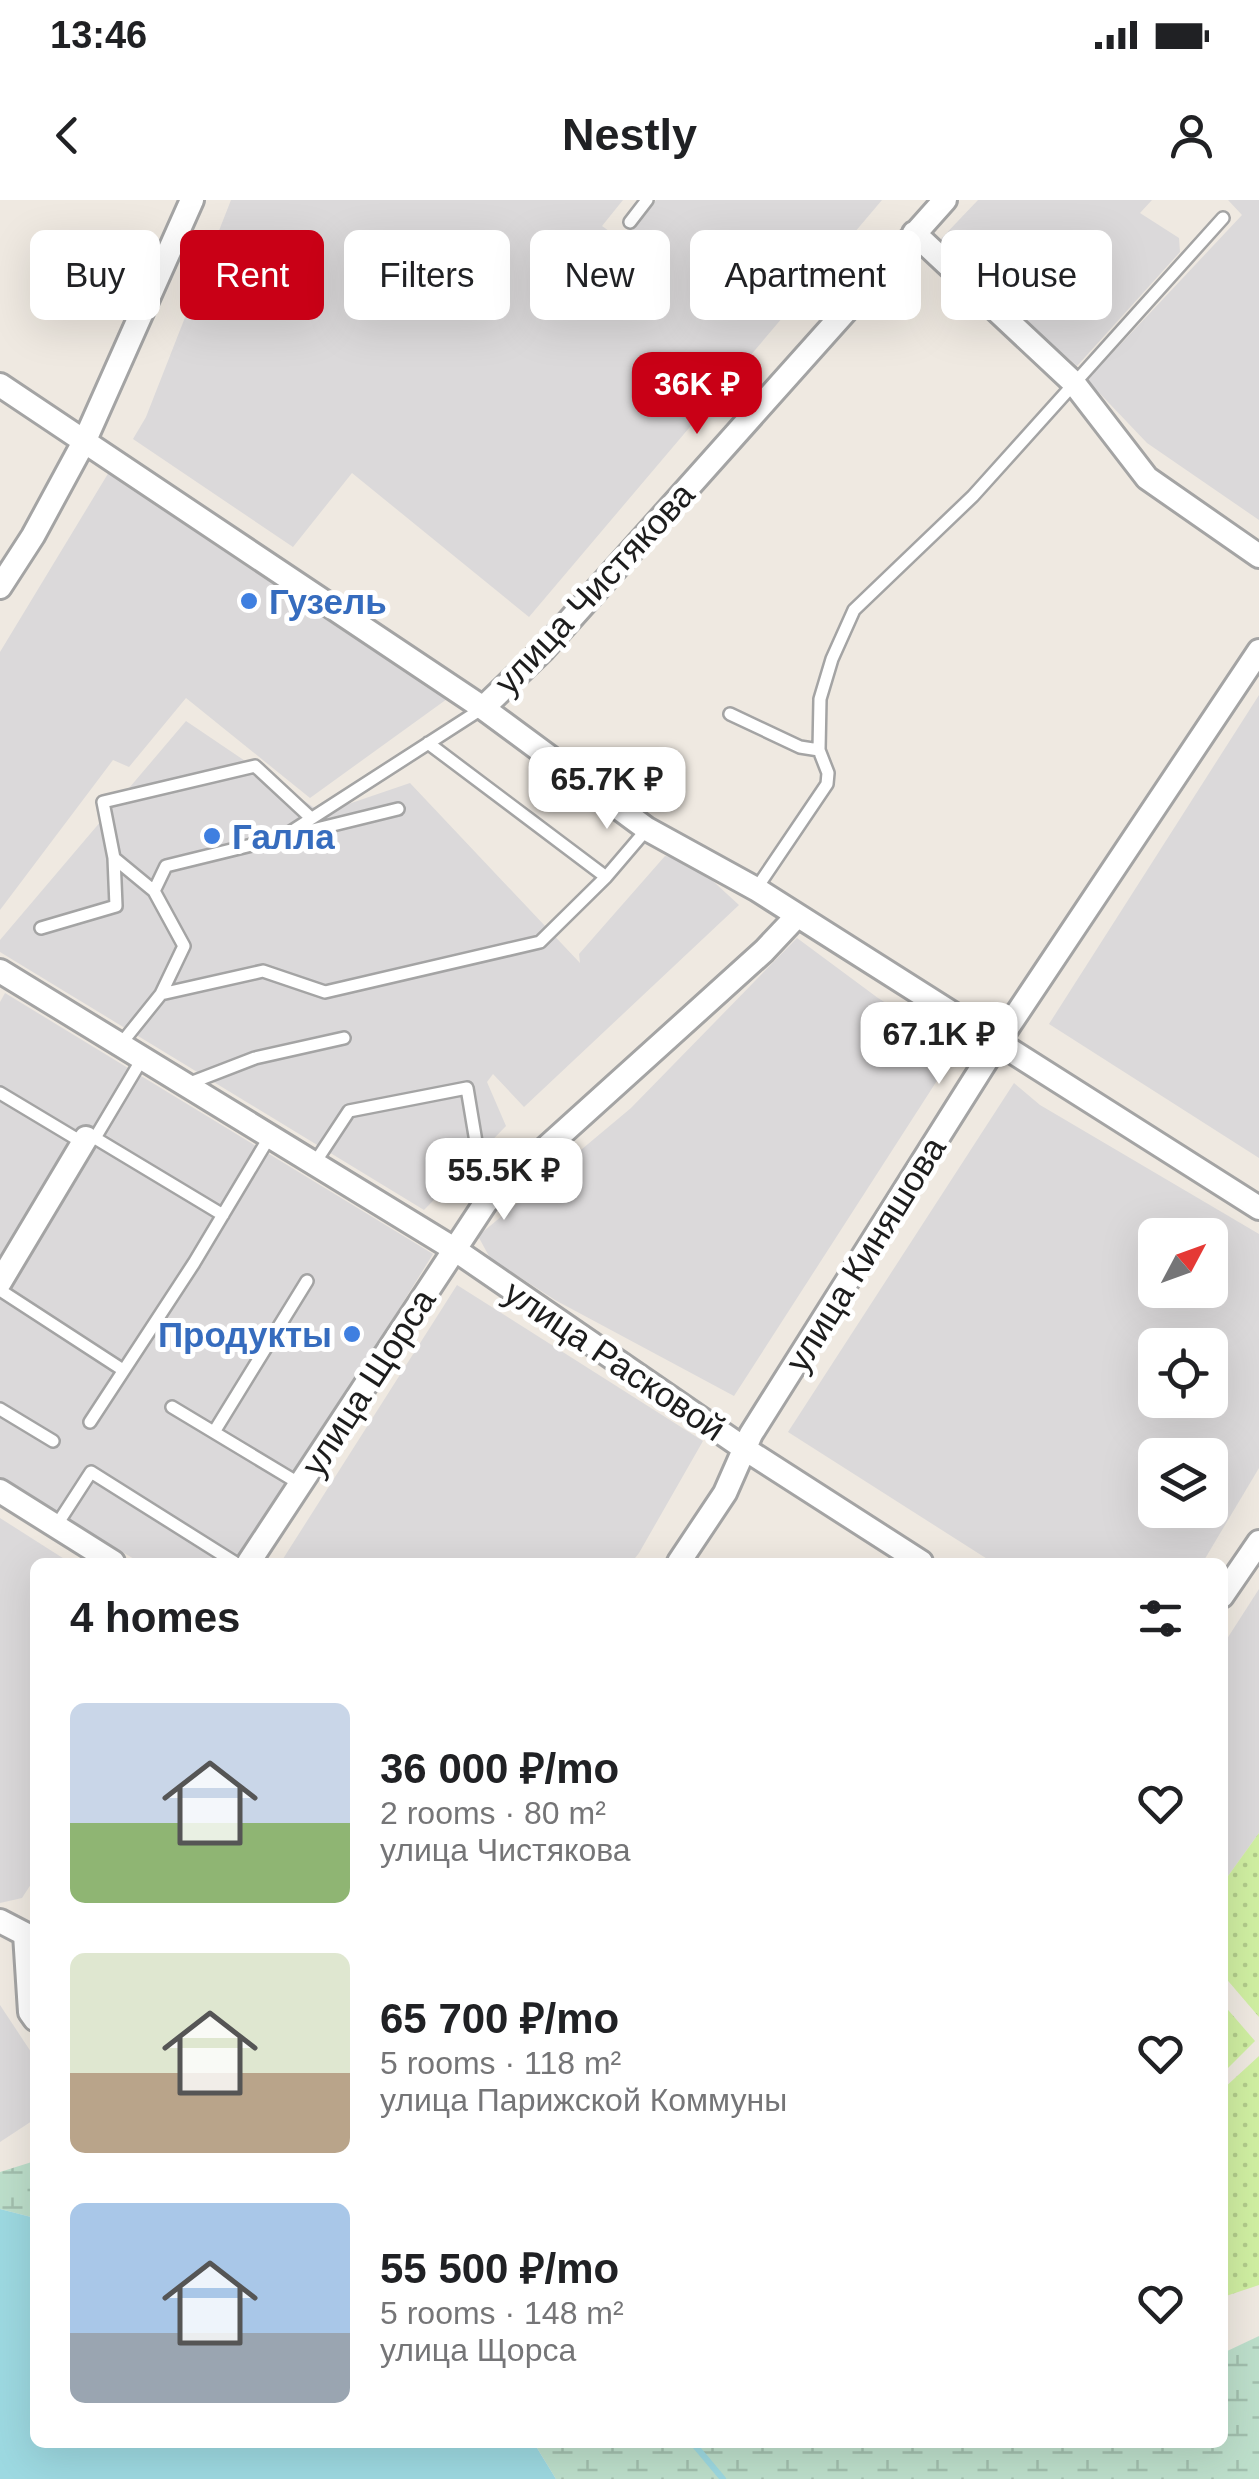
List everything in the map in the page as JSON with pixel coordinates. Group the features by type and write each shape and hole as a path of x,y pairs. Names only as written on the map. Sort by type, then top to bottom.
{"street":[{"path":"0,588 85,440 192,200"},
{"name":"улица Чистякова","path":"916,230 945,200"},
{"path":"921,239 1073,382 1147,478 1259,556"},
{"name":"улица Чистякова","path":"483,708 542,650 836,320"},
{"path":"0,385 483,708 647,830 756,889 1259,1208"},
{"name":"улица Киняшова","path":"682,1558 725,1493 744,1448 998,1042 1259,651"},
{"name":"улица Щорса","path":"252,1558 486,1202 764,951 796,916"},
{"name":"улица Расковой","path":"3,980 142,1058 454,1249 744,1448 915,1558"},
{"path":"0,1282 90,1138"},
{"path":"0,1490 107,1558"},
{"path":"1228,1587 1259,1542"},
{"path":"0,1921 30,1926 30,2012"}],"lane":[{"path":"630,222 647,200"},
{"path":"756,889 826,784 828,773 819,750 820,699 832,659 854,610 973,496 1223,218"},
{"path":"281,838 483,708"},
{"path":"730,714 800,746 819,750"},
{"path":"428,743 606,877"},
{"path":"41,928 116,906 114,858 104,802 255,766 311,818"},
{"path":"154,892 166,866 398,809"},
{"path":"160,994 263,971 325,992 540,942 647,830"},
{"path":"114,858 154,892 184,946 160,994 120,1045"},
{"path":"186,1085 255,1058 344,1038"},
{"path":"90,1138 142,1058"},
{"path":"314,1164 349,1111 467,1088 486,1202"},
{"path":"0,1110 4,1095 75,1138 90,1138 223,1215"},
{"path":"90,1422 270,1136"},
{"path":"214,1432 307,1281"},
{"path":"0,1290 124,1370"},
{"path":"172,1407 300,1484"},
{"path":"0,1409 53,1441"},
{"path":"56,1526 91,1472 228,1558"}],"shaded area":[{"path":"231,200 623,200 602,226 608,230 530,230 530,320 670,320 670,230 632,230 656,200 882,200 857,230 690,230 690,320 780,320 529,617 352,473 293,547 133,439 146,417 184,320 324,320 324,230 219,230"},
{"path":"978,200 1152,200 1140,213 1179,238 1180,252 1077,366 1025,320 1112,320 1112,230 949,230"},
{"path":"1228,200 1259,200 1259,520 1147,443 1087,380 1242,215"},
{"path":"109,472 311,602 447,699 310,798 186,698 129,767 113,760 0,910 0,652"},
{"path":"1259,695 1259,1158 1049,1024"},
{"path":"186,721 322,813 410,783 580,963 579,954 665,856 690,860 739,905 524,1107 493,1074 487,1082 506,1126 424,1210 0,952 0,940"},
{"path":"797,938 878,998 958,1048 734,1396 555,1300 490,1258 478,1236 631,1108"},
{"path":"5,993 433,1254 244,1558 132,1558 0,1478 0,1002"},
{"path":"1014,1083 1040,1105 1259,1234 1259,1468 1228,1520 1228,1438 1138,1438 1138,1528 1223,1528 1205,1558 986,1558 788,1432"},
{"path":"457,1285 703,1441 635,1558 284,1558"},
{"path":"0,1518 63,1558 30,1558 30,1886 22,1898 0,1903"},
{"path":"1259,1589 1259,1833 1228,1876 1228,1637"},
{"path":"0,2005 30,2050 30,2122 0,2142"}],"green space":[{"path":"1259,1833 1259,2017 1228,1981 1228,1876"},
{"path":"1228,2010 1255,2041 1228,2068"},
{"path":"1259,2056 1259,2285 1228,2295 1228,2084"},
{"path":"30,2163 30,2217 0,2209 0,2172"},
{"path":"1259,2336 1259,2479 556,2479 537,2448 1228,2448 1228,2351"}],"water":[{"path":"0,2209 30,2217 30,2448 537,2448 556,2479 0,2479"}],"waterway":[{"path":"697,2448 723,2479"}],"place":[{"name":"Гузель","path":"249,601"},
{"name":"Галла","path":"212,836"},
{"name":"Продукты","path":"352,1334"}]}
